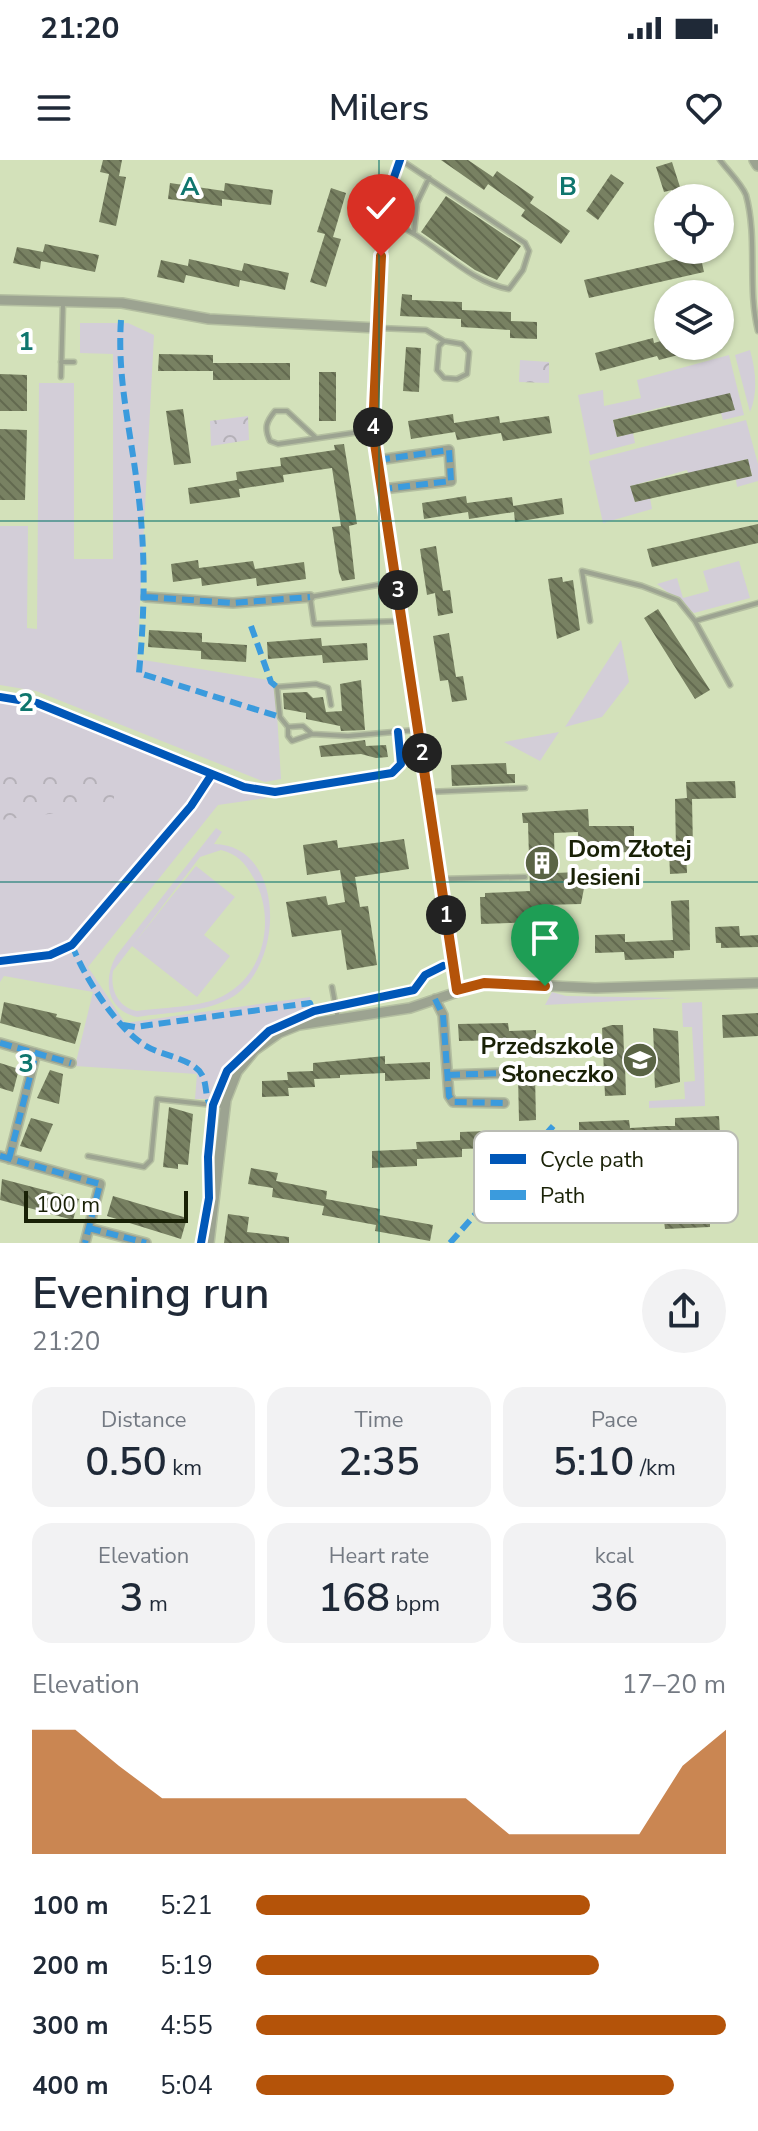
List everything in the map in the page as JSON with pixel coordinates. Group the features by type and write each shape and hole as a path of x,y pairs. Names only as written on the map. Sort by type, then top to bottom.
{"street":[{"path":"400,160 385,220 373,430 457,990"},
{"path":"0,300 122,303 209,319 377,328"},
{"path":"378,460 435,449 449,450 451,481 383,489"},
{"path":"146,597 233,603 310,597"},
{"path":"209,1243 225,1107 237,1072 255,1050 279,1033 299,1025 410,1008 488,982 595,988 758,983"},
{"path":"435,999 443,1015 453,1102 504,1103"},
{"path":"0,1043 71,1063"},
{"path":"36,1053 4,1157 100,1184 85,1243"},
{"path":"448,1075 504,1073"},
{"path":"89,1228 146,1243"}],"lane":[{"path":"385,220 414,232 492,286 509,289 523,270 529,251 525,243 400,160"},
{"path":"720,160 745,194 756,242 753,312 758,331"},
{"path":"414,232 417,203 429,178"},
{"path":"61,377 63,301"},
{"path":"377,328 426,330 444,341 462,344 469,352 467,374 457,379 444,378 437,370 439,346 444,341"},
{"path":"61,362 74,362"},
{"path":"315,437 287,411 275,411 267,421 266,431 270,441 290,443 373,430"},
{"path":"590,621 582,571 668,595 695,621 730,685"},
{"path":"396,582 310,597 314,624 403,621"},
{"path":"695,621 758,603"},
{"path":"331,705 328,688 316,684 277,687 280,717 288,727 288,736 292,741 312,734 348,736 419,729"},
{"path":"288,727 303,726 312,734"},
{"path":"428,792 525,788"},
{"path":"441,879 525,877"},
{"path":"332,987 338,1019"},
{"path":"88,1156 141,1168 147,1166 151,1160 157,1099 225,1107"}],"green space":[{"path":"366,176 386,182 379,214 359,209"},
{"path":"80,323 128,323 154,335 137,659 275,681 281,779 265,782 36,691 0,685 0,526 28,526 27,628 37,629 39,383 74,383 74,559 113,559 113,354 80,353"},
{"path":"750,350 755,382 750,412 735,355"},
{"path":"520,360 549,362 549,383 519,382"},
{"path":"711,360 730,360 744,415 723,420 721,413 734,409 672,409 670,405 613,420 617,437 633,433 635,443 590,455 578,395 603,390 604,406 641,398 637,380"},
{"path":"248,416 249,440 211,446 210,421"},
{"path":"746,420 758,464 758,481 737,487 736,480 752,475 747,459 689,475 687,470 631,486 635,502 650,498 652,509 603,523 589,461"},
{"path":"739,561 750,598 694,613 657,584 677,578 683,598 709,591 703,571"},
{"path":"621,640 629,682 602,717 565,727"},
{"path":"12,700 36,706 267,798 218,805 88,967 125,1023 310,997 312,1008 264,1032 236,1054 215,1082 209,1099 195,1099 197,1074 75,1066 93,992 4,976 0,982 0,701"},
{"path":"559,732 540,761 504,742"},
{"path":"0,766 114,777 114,806 0,820"},
{"path":"216,828 222,832 214,844 237,849 254,863 265,883 270,907 269,933 263,958 251,979 234,996 200,1009 137,1017 119,1008 110,993 109,975 116,956","holes":["221,850 240,860 250,872 264,909 263,943 249,974 223,996 204,1003 137,1011 130,1009 120,1002 114,991 113,971 200,857"]},
{"path":"196,866 235,897 204,935 230,956 197,997 132,946"},
{"path":"552,992 566,996 676,998 545,1005"},
{"path":"702,1002 705,1106 649,1108 649,1101 685,1099 684,1082 695,1081 692,1027 683,1027 682,1003"}],"building":[{"path":"103,160 122,160 119,176 126,177 116,226 99,222 109,174 100,172"},
{"path":"441,160 468,160 493,177 484,190"},
{"path":"672,162 679,184 661,184 656,167"},
{"path":"497,171 534,197 530,203 570,231 561,244 521,216 525,210 488,184"},
{"path":"611,174 624,183 598,220 586,211"},
{"path":"170,183 224,191 225,183 273,190 271,205 222,199 222,206 168,199"},
{"path":"331,188 346,193 333,237 341,239 326,287 310,282 325,234 317,232"},
{"path":"446,196 521,246 497,280 475,270 421,232"},
{"path":"45,244 99,255 95,272 41,261 40,269 13,263 17,247 43,252"},
{"path":"189,259 242,271 244,263 289,273 285,290 240,280 239,287 186,275 184,283 157,277 161,260 188,266"},
{"path":"655,264 702,264 704,272 654,280 654,283 589,298 584,280"},
{"path":"402,294 412,295 412,300 462,302 462,310 511,312 511,321 537,322 537,339 510,338 510,330 461,327 461,319 400,316"},
{"path":"653,338 654,357 600,371 595,353"},
{"path":"406,347 421,348 419,392 403,391"},
{"path":"159,354 213,355 213,363 290,363 290,380 213,380 213,371 158,371"},
{"path":"319,372 336,372 336,421 319,421"},
{"path":"0,374 27,375 27,411 0,411"},
{"path":"730,393 735,410 617,437 613,420"},
{"path":"183,409 191,463 174,465 166,411"},
{"path":"453,414 454,423 499,416 500,423 549,416 552,433 503,441 501,433 457,440 455,432 411,439 408,421"},
{"path":"0,429 27,430 25,500 0,500"},
{"path":"344,444 357,524 349,526 355,579 342,581 339,573 332,527 341,526 332,468 283,475 284,482 239,489 240,497 190,504 188,488 237,480 236,472 281,466 280,458 335,450 334,445"},
{"path":"748,459 752,476 635,502 630,486"},
{"path":"466,496 467,503 512,497 513,506 562,498 564,514 515,522 514,512 469,519 468,512 424,519 422,503"},
{"path":"758,524 758,543 652,567 647,549"},
{"path":"436,546 443,591 450,590 453,613 438,616 435,593 427,595 420,549"},
{"path":"198,560 199,568 253,561 255,569 304,562 306,579 257,586 256,578 202,586 201,578 173,582 171,564"},
{"path":"562,577 563,582 573,580 580,630 557,639 548,579"},
{"path":"658,609 710,690 695,699 644,618"},
{"path":"149,630 202,633 202,642 247,645 246,662 201,659 201,651 148,647"},
{"path":"449,633 456,677 463,676 467,700 452,702 448,680 440,681 433,636"},
{"path":"321,638 322,646 367,643 368,660 323,663 322,655 268,659 267,642"},
{"path":"361,680 365,730 341,731 340,726 306,719 306,713 284,709 283,693 307,692 313,698 323,697 326,712 342,711 340,684"},
{"path":"365,740 366,746 386,745 388,757 361,754 321,757 319,746"},
{"path":"506,763 507,774 515,774 515,783 452,786 451,765"},
{"path":"735,781 736,798 692,799 693,848 686,848 687,873 670,874 669,849 676,848 675,799 687,798 686,782"},
{"name":"Dom Złotej Jesieni","path":"588,809 589,826 634,826 634,837 629,837 630,852 579,854 578,832 554,833 555,873 580,872 580,883 585,883 581,904 542,905 542,922 481,924 480,897 485,897 485,893 530,891 528,823 523,823 522,813"},
{"path":"404,839 409,869 355,877 360,907 368,906 377,965 347,970 341,930 292,937 286,902 326,896 328,905 345,902 340,870 307,875 303,845 337,840 338,848"},
{"path":"689,900 690,950 674,951 674,958 625,960 624,952 595,953 595,935 625,934 625,942 673,940 671,901"},
{"path":"739,926 740,936 758,935 758,947 721,948 721,943 716,943 715,927"},
{"path":"550,935 570,936 568,960 549,959"},
{"path":"4,1002 81,1023 75,1044 0,1023"},
{"path":"758,1013 758,1036 723,1038 722,1015"},
{"path":"508,1023 509,1031 536,1030 536,1047 509,1048 509,1040 459,1041 458,1024"},
{"name":"Przedszkole Słoneczko","path":"623,1025 624,1053 654,1052 653,1028 678,1031 680,1082 655,1088 654,1064 625,1065 626,1095 605,1096 602,1028"},
{"path":"385,1056 385,1064 430,1062 430,1079 385,1081 385,1073 340,1075 340,1078 314,1079 315,1087 288,1088 289,1096 262,1097 262,1081 288,1080 287,1072 313,1071 313,1063"},
{"path":"0,1063 19,1069 13,1092 0,1088"},
{"path":"50,1070 63,1074 59,1104 37,1098"},
{"path":"535,1075 536,1120 519,1121 518,1076"},
{"path":"169,1107 193,1114 188,1165 178,1164 178,1169 163,1167"},
{"path":"719,1116 720,1131 579,1131 579,1122 629,1120 630,1128 675,1126 675,1118"},
{"path":"31,1118 53,1124 41,1152 20,1146"},
{"path":"460,1132 474,1132 474,1149 462,1149 462,1157 417,1159 417,1166 372,1168 372,1151 417,1149 416,1142 460,1140"},
{"path":"251,1168 278,1173 276,1181 327,1191 326,1199 380,1209 379,1215 433,1225 430,1241 375,1231 376,1225 322,1215 324,1206 272,1197 273,1188 248,1184"},
{"path":"2,1179 79,1199 73,1220 0,1200"},
{"path":"113,1196 187,1218 181,1239 107,1216"},
{"path":"228,1214 249,1217 247,1232 289,1237 289,1243 224,1243"},
{"path":"664,1223 710,1223 710,1227 665,1229"}],"marked path":[{"path":"121,320 122,382 140,508 143,555 139,673 280,717"},
{"path":"378,460 449,450 451,481 383,489"},
{"path":"146,597 233,603 310,597"},
{"path":"251,626 271,682 277,687"},
{"path":"72,945 93,987 124,1028 146,1046 198,1070 204,1079 210,1105"},
{"path":"435,999 443,1015 449,1096 453,1102 504,1103"},
{"path":"123,1025 135,1027 310,1003 312,1009"},
{"path":"0,1043 71,1063"},
{"path":"9,1159 36,1053"},
{"path":"448,1075 504,1073"},
{"path":"549,1131 554,1125"},
{"path":"0,1156 100,1184 85,1243"},
{"path":"450,1243 474,1216"},
{"path":"89,1228 146,1243"}],"cycle path":[{"path":"400,160 392,183 381,256 373,430 457,990"},
{"path":"0,697 37,703 244,787 275,792 392,773 401,764 398,732"},
{"path":"0,961 50,955 72,945 191,806 212,774"},
{"path":"201,1243 209,1198 208,1157 213,1105 227,1071 269,1031 314,1011 414,990 425,975 443,966"}],"place":[{"name":"Dom Złotej Jesieni","path":"542,863"},
{"name":"Przedszkole Słoneczko","path":"640,1060"}],"route":[{"path":"381,256 373,430 457,990 484,983 545,986"}]}
